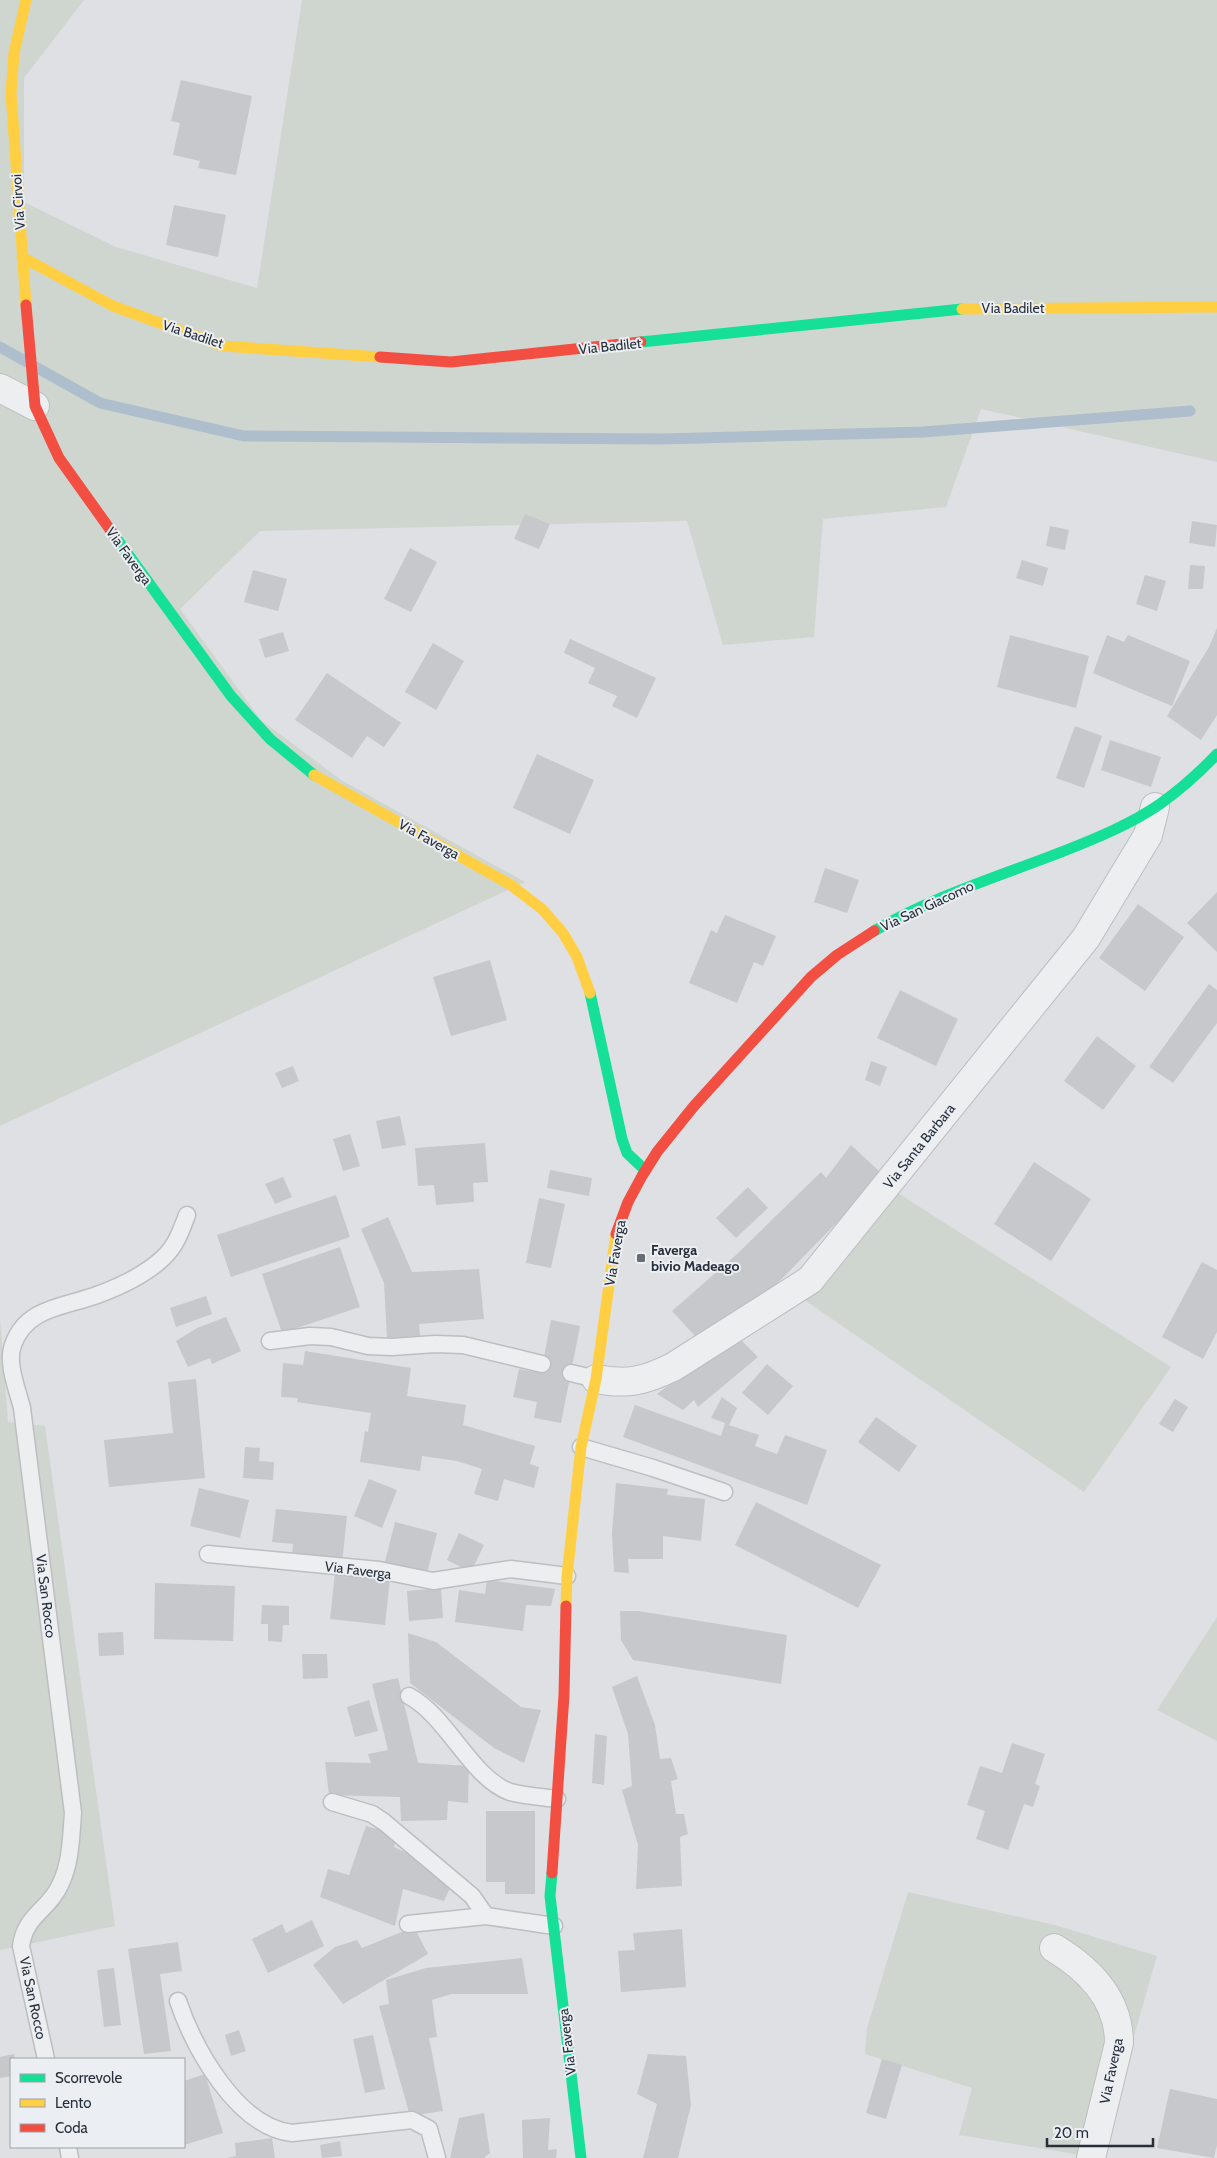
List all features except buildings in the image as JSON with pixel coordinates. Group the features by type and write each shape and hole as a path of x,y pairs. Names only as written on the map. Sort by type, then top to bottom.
{"street":[{"name":"Via Cirvoi","path":"26,0 14,53 11,93 27,325 35,406"},
{"name":"Via Badilet","path":"22,257 113,306 223,346 451,362 972,308 1217,307"},
{"path":"0,388 35,406"},
{"name":"Via Faverga","path":"35,406 59,458 78,487 231,696 261,732 293,760 316,776 526,895 563,933 577,957 588,985 622,1139 627,1153 645,1170 625,1207 617,1230 583,1376 581,1447 567,1576 564,1695 550,1896 581,2158"},
{"name":"Via San Giacomo","path":"645,1170 684,1117 793,996 851,945 906,913 958,890 1103,834 1155,807 1214,765"},
{"name":"Via Santa Barbara","path":"583,1376 617,1383 637,1382 655,1376 673,1367 810,1280 1086,938 1148,835 1155,807"},
{"name":"Via Faverga","path":"1054,1948 1075,1961 1093,1978 1106,1995 1119,2026 1119,2042 1090,2158"}],"lane":[{"name":"Via San Rocco","path":"46,2058 21,1946 23,1932 30,1920 60,1887 71,1848 72,1813 22,1408 15,1380 12,1346 29,1320 44,1310 97,1295 156,1264 175,1245 188,1215"},
{"path":"270,1341 310,1336 331,1337 368,1346 463,1345 542,1364"},
{"path":"581,1447 653,1468 724,1492"},
{"name":"Via Faverga","path":"208,1554 379,1570 433,1581 511,1569 567,1576"},
{"path":"409,1696 429,1710 465,1754 501,1787 511,1792 556,1800"},
{"path":"332,1802 372,1814 384,1822 472,1896 486,1916"},
{"path":"408,1924 486,1916 554,1926"},
{"path":"178,2001 186,2025 212,2068 246,2111 269,2127 292,2133 412,2120 429,2129 437,2158"}],"shaded area":[{"path":"0,0 84,0 24,78 24,202 116,247 257,288 302,0 1217,0 1217,462 981,409 946,507 823,519 814,637 723,645 687,521 260,531 180,609 261,720 341,780 525,882 0,1126"},
{"path":"879,1181 1171,1367 1084,1492 800,1297"},
{"path":"0,1318 8,1422 45,1426 115,1926 0,1950"},
{"path":"1217,1617 1217,1741 1157,1710"},
{"path":"908,1892 1055,1925 1157,1956 1099,2158 959,2135 972,2088 865,2054 867,2028"}],"waterway":[{"path":"0,347 100,403 244,436 663,439 923,432 1190,411"}],"traffic: fast":[{"path":"641,342 962,309"},
{"path":"114,535 231,696 270,739 314,775"},
{"path":"874,931 920,907 1101,836 1126,824 1168,798 1217,754"},
{"path":"590,993 622,1139 627,1153 645,1170"},
{"path":"552,1873 550,1896 581,2158"}],"traffic: slow":[{"path":"26,0 14,53 11,93 26,305"},
{"path":"22,257 113,306 223,346 380,357"},
{"path":"962,309 1217,307"},
{"path":"314,775 511,885 542,909 563,933 577,957 590,993"},
{"path":"566,1606 567,1576 581,1447 596,1379 616,1234"}],"traffic: jam":[{"path":"26,305 35,406 59,458 114,535"},
{"path":"380,357 451,362 641,342"},
{"path":"616,1234 628,1202 642,1176 657,1152 694,1106 811,977 837,955 874,931"},
{"path":"552,1873 564,1695 566,1606"}],"place":[{"name":"Faverga bivio Madeago","path":"641,1258"}]}
